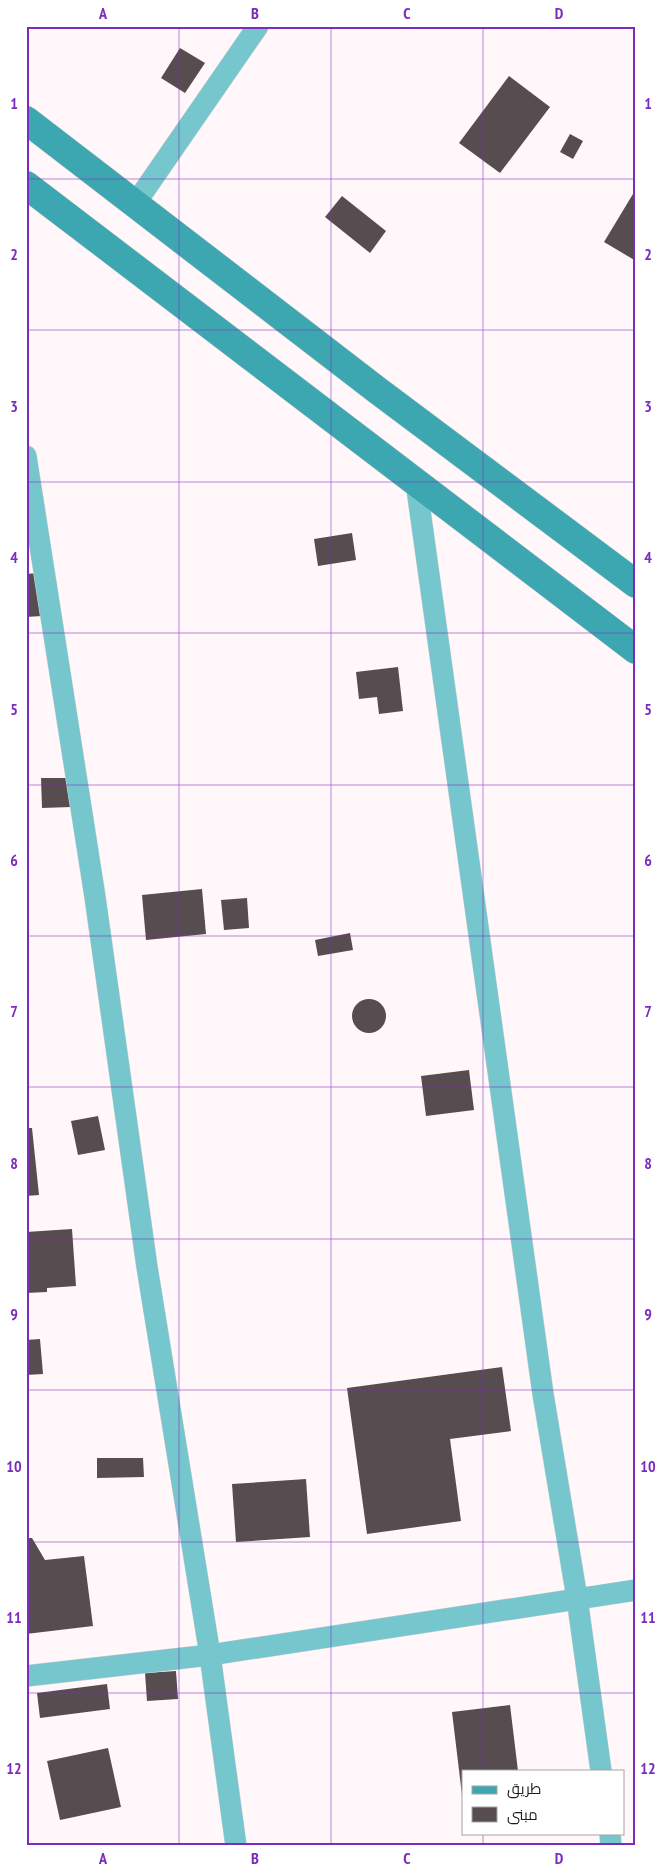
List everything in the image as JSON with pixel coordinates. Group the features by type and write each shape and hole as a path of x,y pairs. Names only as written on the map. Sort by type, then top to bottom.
{"main road":[{"path":"26,120 377,390 636,584"},
{"path":"26,184 636,650"}],"street":[{"path":"135,204 258,26"},
{"path":"26,456 95,897 147,1267 210,1655 236,1846"},
{"path":"416,482 543,1394 577,1598 601,1770"},
{"path":"26,1676 210,1655 636,1590"}],"building":[{"path":"180,48 205,63 185,93 161,78"},
{"path":"509,76 550,107 500,173 459,143"},
{"path":"570,134 583,141 573,159 560,152"},
{"path":"636,189 636,261 604,242"},
{"path":"342,196 386,231 370,253 325,217"},
{"path":"352,533 356,560 318,566 314,539"},
{"path":"38,573 42,616 26,617 26,574"},
{"path":"398,667 403,711 379,714 377,697 359,699 356,672"},
{"path":"41,778 70,778 71,807 42,808"},
{"path":"202,889 206,934 146,940 142,895"},
{"path":"247,898 249,928 224,930 221,900"},
{"path":"350,933 353,950 318,956 315,940"},
{"path":"369,999 381,1004 386,1016 381,1028 369,1033 357,1028 352,1016 357,1004"},
{"path":"469,1070 474,1110 426,1116 421,1076"},
{"path":"98,1116 105,1150 78,1155 71,1121"},
{"path":"26,1128 32,1128 39,1195 26,1196"},
{"path":"72,1229 76,1286 47,1288 47,1292 26,1293 26,1232"},
{"path":"40,1339 43,1374 26,1375 26,1340"},
{"path":"502,1367 511,1431 450,1439 461,1521 367,1534 347,1388"},
{"path":"97,1458 143,1458 144,1477 97,1478"},
{"path":"306,1479 310,1537 236,1542 232,1484"},
{"path":"26,1538 32,1538 45,1560 84,1556 93,1626 26,1634"},
{"path":"176,1671 178,1699 147,1701 145,1673"},
{"path":"107,1684 110,1709 40,1718 37,1693"},
{"path":"510,1705 518,1770 462,1770 462,1795 452,1712"},
{"path":"108,1748 121,1807 60,1820 47,1761"}]}
